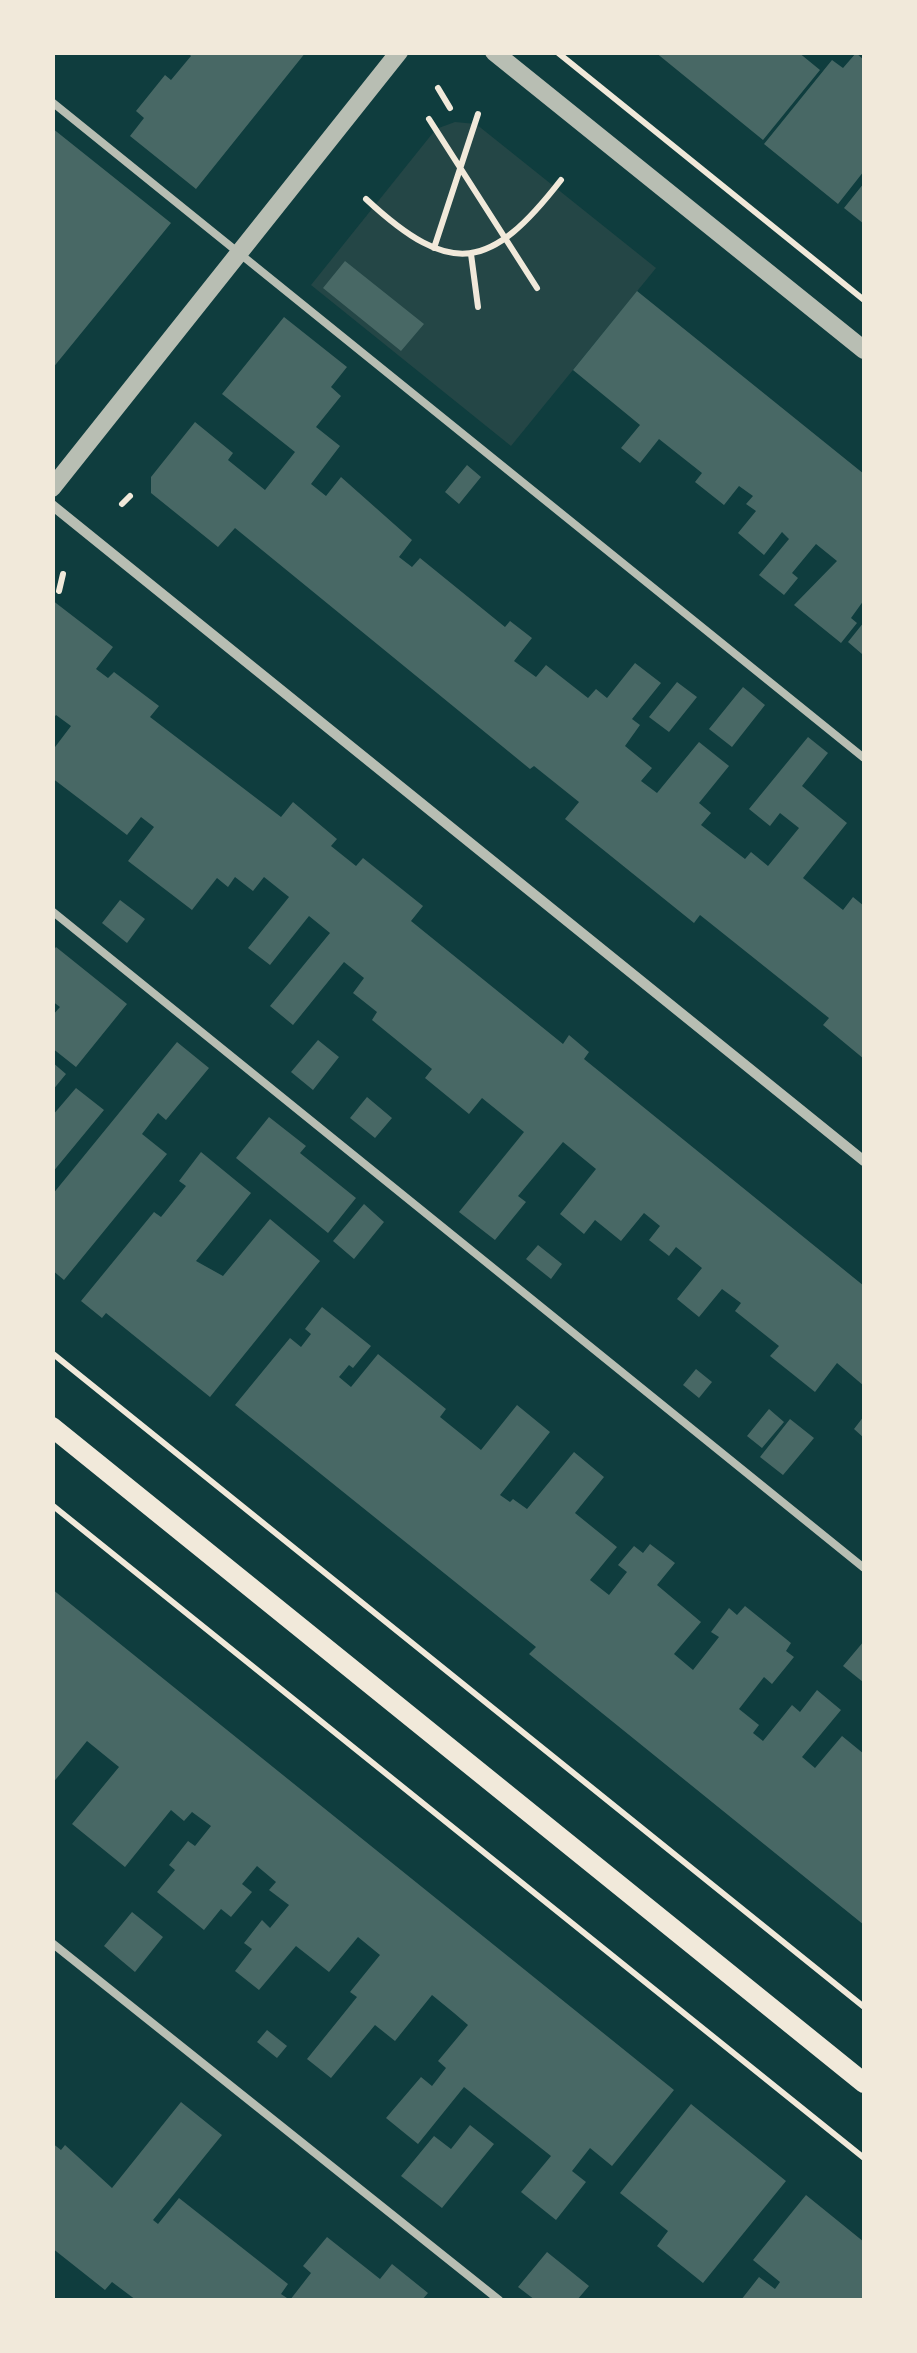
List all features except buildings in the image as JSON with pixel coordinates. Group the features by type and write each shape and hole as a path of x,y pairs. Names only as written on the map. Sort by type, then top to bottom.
{"main road":[{"path":"52,1428 864,2083"}],"street":[{"path":"52,488 399,52"},
{"path":"494,52 864,350"},
{"path":"52,505 864,1162"}],"lane":[{"path":"52,102 864,758"},
{"path":"52,911 864,1568"},
{"path":"52,1943 499,2300"}],"path":[{"path":"557,52 864,300"},
{"path":"438,88 450,108"},
{"path":"434,248 478,114"},
{"path":"429,119 537,288"},
{"path":"366,199 392,224 434,248 471,254 507,242 561,180"},
{"path":"471,254 478,307"},
{"path":"122,504 130,496"},
{"path":"59,591 63,574"},
{"path":"52,1353 864,2007"},
{"path":"52,1505 864,2158"}],"shaded area":[{"path":"455,122 476,124 656,268 511,446 311,285 436,129"}]}
